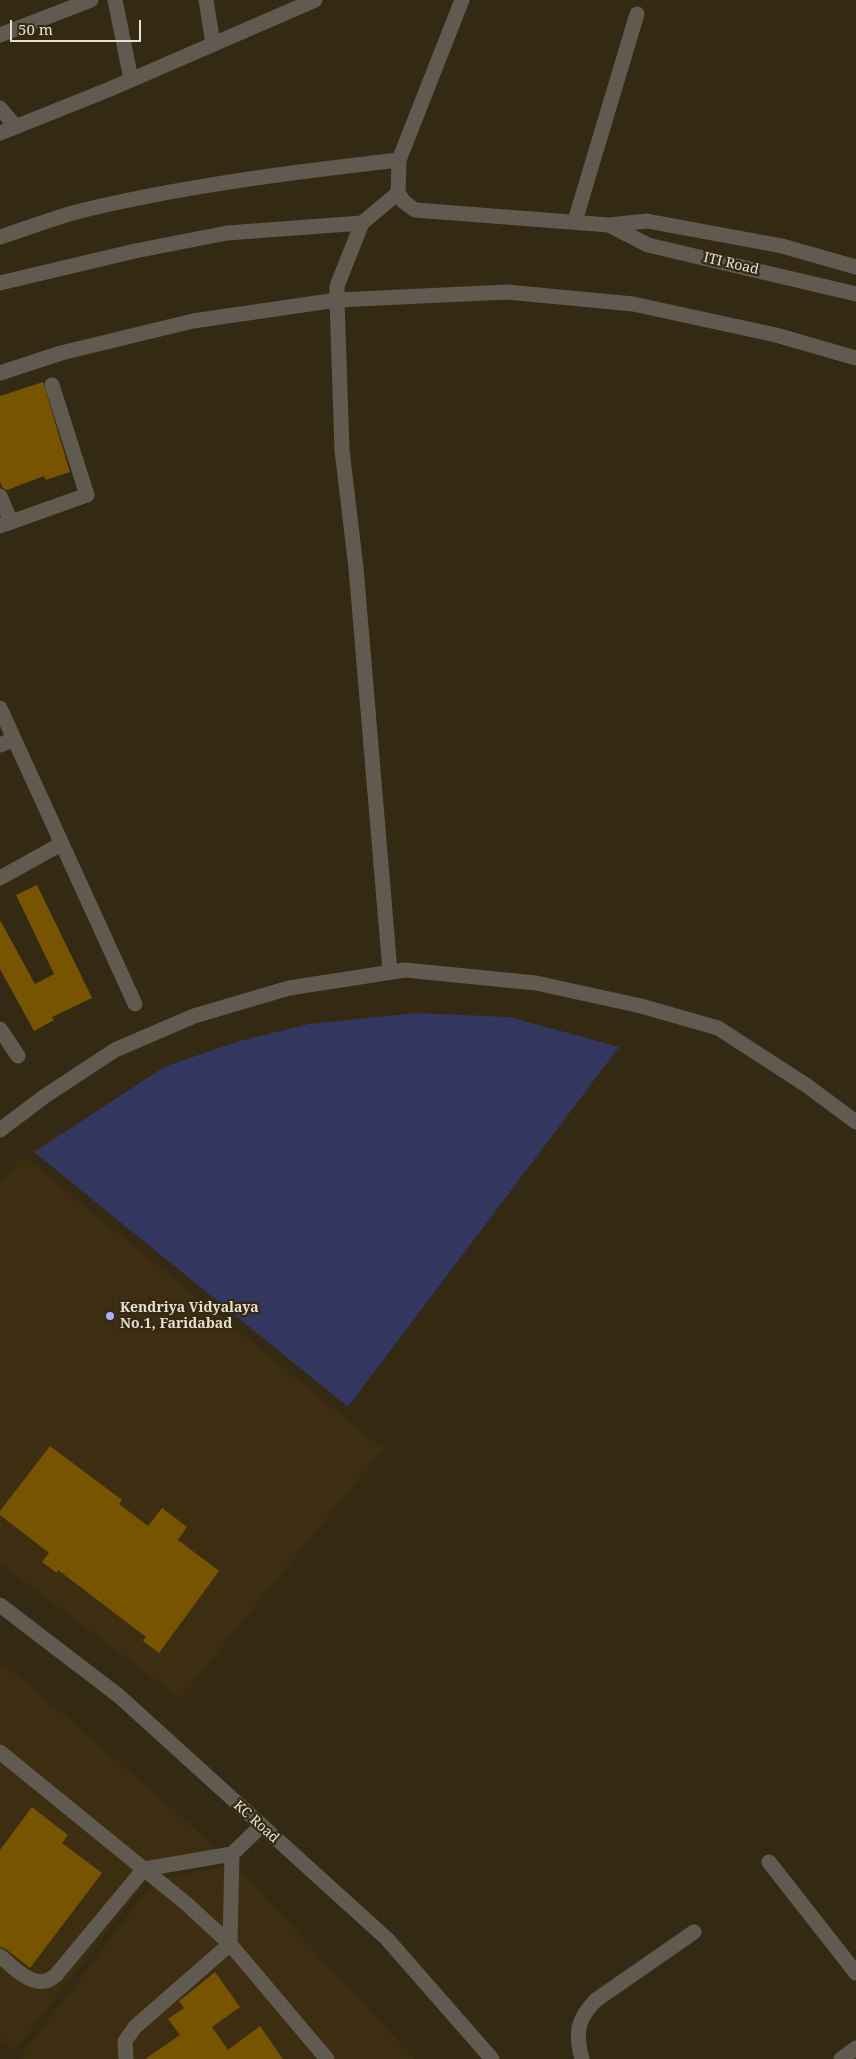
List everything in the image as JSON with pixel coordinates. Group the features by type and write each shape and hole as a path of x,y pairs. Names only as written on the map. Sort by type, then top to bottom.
{"street":[{"path":"0,35 91,0"},
{"path":"115,0 131,80"},
{"path":"206,0 213,44"},
{"path":"0,133 131,80 315,0"},
{"path":"390,971 356,568 342,450 337,286 362,223 398,193 399,160 462,0"},
{"path":"575,221 637,14"},
{"path":"0,108 16,126"},
{"path":"0,238 78,212 157,195 321,169 399,160"},
{"name":"ITI Road","path":"398,193 404,202 415,210 609,225 647,220 782,246 856,267"},
{"path":"0,283 135,251 228,233 362,223"},
{"name":"ITI Road","path":"609,225 648,245 856,294"},
{"path":"0,373 61,353 193,320 337,300 507,292 633,304 776,335 856,358"},
{"path":"0,496 5,524 87,495 52,385"},
{"path":"0,708 7,742 61,844 134,1004"},
{"path":"0,878 61,844"},
{"path":"0,1130 44,1096 115,1050 194,1016 289,988 405,970 536,983 641,1006 718,1028 806,1085 856,1122"},
{"path":"0,1030 18,1056"},
{"name":"KC Road","path":"0,1605 119,1696 260,1827 387,1939 492,2059"},
{"path":"0,1752 144,1869 230,1944 327,2059"},
{"path":"0,1956 21,1973 38,1981 45,1981 56,1975 144,1869 232,1854 260,1827"},
{"path":"126,2059 125,2041 135,2027 230,1944 232,1854"},
{"path":"769,1862 856,1973"},
{"path":"582,2059 578,2042 579,2026 583,2012 596,2000 694,1932"},
{"path":"841,2059 856,2048"}],"shaded area":[{"path":"415,1013 510,1017 619,1047 348,1407 34,1152 164,1067 239,1041 309,1024"},
{"name":"Kendriya Vidyalaya No.1, Faridabad","path":"23,1156 383,1449 180,1698 0,1564 0,1183"},
{"path":"0,1662 20,1677 175,1811 225,1857 152,1874 15,2050 0,2038"},
{"path":"234,1864 415,2059 24,2059 21,2056 155,1880"}],"building":[{"path":"43,382 70,472 46,480 44,476 7,490 2,487 0,481 0,396"},
{"path":"37,885 92,998 52,1017 54,1020 34,1031 0,969 0,920 35,984 54,974 16,895"},
{"path":"50,1446 122,1500 119,1504 148,1526 162,1508 187,1527 178,1540 219,1571 159,1653 143,1641 146,1637 58,1570 57,1573 42,1562 49,1553 0,1515 0,1511"},
{"path":"32,1807 68,1835 62,1843 102,1873 30,1968 6,1949 0,1947 0,1850"},
{"path":"215,1972 240,2007 212,2027 228,2050 260,2026 283,2059 145,2059 180,2035 168,2019 184,2008 179,2001"}],"place":[{"name":"Kendriya Vidyalaya No.1, Faridabad","path":"110,1316"}]}
